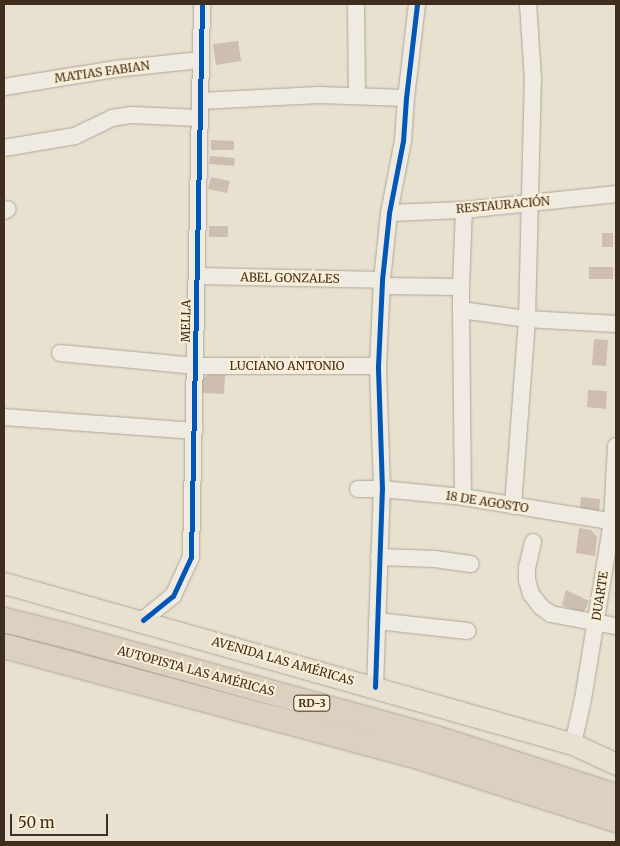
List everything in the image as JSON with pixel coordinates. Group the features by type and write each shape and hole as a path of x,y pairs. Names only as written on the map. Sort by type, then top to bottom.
{"highway":[{"name":"AUTOPISTA LAS AMÉRICAS","path":"4,620 426,735 616,796"},
{"name":"AUTOPISTA LAS AMÉRICAS","path":"4,646 428,760 616,820"}],"main road":[{"name":"AVENIDA LAS AMÉRICAS","path":"4,582 143,620 573,744 616,764"}],"street":[{"name":"MELLA","path":"143,620 173,596 191,557 202,4"},
{"path":"356,4 356,96"},
{"path":"375,687 382,489 378,366 382,283 389,213 403,142 417,4"},
{"path":"513,506 527,319 533,79 528,4"},
{"name":"MATIAS FABIAN","path":"4,87 114,69 201,60"},
{"path":"200,101 319,95 406,98"},
{"path":"4,148 75,136 112,118 132,115 199,118"},
{"name":"RESTAURACIÓN","path":"389,213 464,210 616,194"},
{"path":"463,497 461,287 464,210"},
{"name":"ABEL GONZALES","path":"197,276 461,287"},
{"path":"461,310 527,319 616,324"},
{"name":"LUCIANO ANTONIO","path":"60,353 195,366 378,366"},
{"path":"4,417 194,431"},
{"name":"DUARTE","path":"573,744 583,699 614,522 616,446"},
{"name":"18 DE AGOSTO","path":"358,489 382,489 463,497 614,522"},
{"path":"533,542 527,568 527,580 531,594 541,607 551,614 616,626"},
{"path":"380,556 435,559 471,564"},
{"path":"377,621 467,631"}],"building":[{"path":"238,41 241,61 216,65 213,44"},
{"path":"211,140 234,141 234,150 211,150"},
{"path":"210,156 235,158 234,166 209,164"},
{"path":"211,177 230,181 227,193 208,189"},
{"path":"209,226 228,226 228,237 209,237"},
{"path":"602,233 613,233 613,247 602,247"},
{"path":"589,267 613,267 613,279 589,279"},
{"path":"594,339 608,340 606,366 592,365"},
{"path":"209,374 225,375 224,394 202,393 202,379"},
{"path":"588,390 607,391 606,409 587,407"},
{"path":"581,497 600,499 599,513 580,511"},
{"path":"579,528 591,530 597,537 595,556 576,553"},
{"path":"566,590 589,601 583,615 562,605"}],"cycle path":[{"path":"143,620 173,596 191,557 202,4"},
{"path":"375,687 382,489 378,366 382,280 389,213 403,141 417,4"}]}
